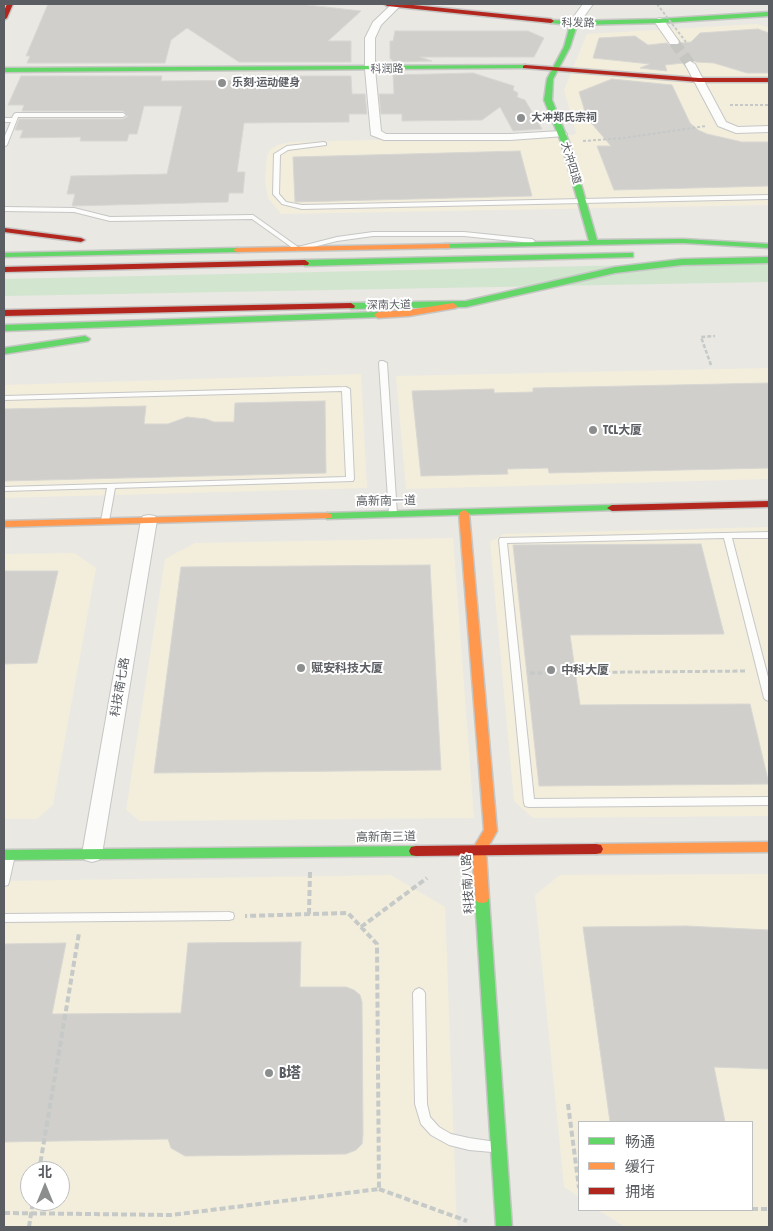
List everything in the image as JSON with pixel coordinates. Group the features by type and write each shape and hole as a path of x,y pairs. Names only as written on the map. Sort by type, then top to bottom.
{"street":[{"path":"4,18 10,4"},
{"path":"391,4 372,31 370,38 374,130 379,135 401,138 563,138"},
{"name":"科发路","path":"391,4 507,18 659,21 769,8"},
{"name":"科发路","path":"449,4 576,19 648,15 769,14"},
{"name":"大冲四道","path":"588,4 576,19 567,47 550,79 548,100 563,138 594,243"},
{"path":"738,13 765,4"},
{"path":"738,13 769,18"},
{"path":"659,21 674,42"},
{"path":"690,64 722,124 736,130 769,129"},
{"name":"科润路","path":"4,70 370,69 473,66 555,68 699,80 769,80"},
{"path":"4,230 95,241 239,250"},
{"path":"4,255 698,241 769,246"},
{"path":"4,270 769,251"},
{"name":"深南大道","path":"4,313 466,304 615,270 682,262 769,260"},
{"path":"4,328 349,318 409,313 466,304"},
{"path":"4,351 197,322"},
{"name":"高新南一道","path":"4,524 769,504"},
{"name":"科技南八路","path":"464,513 491,831 479,850 504,1227"},
{"name":"科技南七路","path":"92,854 149,520"},
{"name":"高新南三道","path":"7,855 769,847"}],"lane":[{"path":"4,146 16,115 123,115"},
{"path":"4,120 14,120"},
{"path":"324,144 286,148 278,154 276,194 284,203 302,207 769,197"},
{"path":"4,209 74,210 110,219 253,218 298,249"},
{"path":"383,363 393,514"},
{"path":"4,398 346,389 350,479 4,489"},
{"path":"105,521 111,486"},
{"path":"769,535 502,540 529,803 769,801"},
{"path":"727,536 766,671 769,698"},
{"path":"4,882 7,855"},
{"path":"4,918 229,916"},
{"path":"419,993 421,1104 425,1120 435,1131 449,1138 469,1144 498,1146"}],"path":[{"path":"657,4 686,42"},
{"path":"711,105 769,105"},
{"path":"563,138 624,138 722,124"},
{"path":"711,365 701,337 715,336"},
{"path":"516,673 766,671"},
{"path":"309,914 310,871"},
{"path":"361,927 427,878"},
{"path":"229,916 348,914 376,944 379,1189"},
{"path":"40,1161 81,918"},
{"path":"568,1104 578,1187"},
{"path":"4,1213 171,1215 379,1189 467,1221"},
{"path":"753,1209 769,1209"},
{"path":"29,1227 31,1213"}],"shaded area":[{"path":"756,24 769,27 769,205 281,214 268,198 265,180 267,156 270,150 278,145 291,142 573,135 576,133 564,90 587,34"},
{"name":"TCL大厦","path":"769,368 769,479 406,489 396,376"},
{"path":"361,374 367,488 4,498 4,385"},
{"path":"769,527 769,816 533,818 514,801 490,542 504,534"},
{"name":"赋安科技大厦","path":"453,538 474,818 140,821 126,810 165,559 195,543"},
{"path":"74,553 96,568 53,805 37,819 4,819 4,554"},
{"path":"769,874 769,1227 625,1227 600,1211 753,1211 753,1121 578,1121 578,1196 564,1187 535,895 560,875"},
{"path":"391,875 445,907 457,1227 4,1227 4,881"}],"green space":[{"path":"769,262 769,282 4,296 4,279"}],"building":[{"path":"48,4 299,4 361,11 328,41 351,41 351,62 239,62 187,28 171,40 165,63 27,63 30,56 26,56"},
{"path":"758,29 769,33 769,73 747,73 714,63 696,62 691,59 683,63 665,65 667,71 640,68 650,64 593,58 599,38 635,36 648,45 667,43 670,46 678,46 681,43 691,42 700,33"},
{"path":"395,31 528,31 544,38 534,57 420,57 432,61 392,62 392,59 390,59 390,41 393,41"},
{"path":"473,73 514,86 513,90 518,93 517,97 525,100 542,129 513,131 500,107 482,120 402,121 402,114 381,114 379,94 394,94 393,75"},
{"path":"21,76 162,76 161,81 266,80 259,76 351,76 352,94 365,94 367,114 349,114 349,122 244,123 237,172 245,172 243,193 229,193 228,202 72,206 75,194 67,194 71,176 167,174 182,106 144,106 137,134 129,134 127,141 80,141 81,137 20,138 23,130 15,130 19,119 123,119 128,116 123,111 22,111 24,105 8,105"},
{"path":"612,79 672,85 690,123 698,130 742,142 769,142 769,186 614,190 597,146 611,146 587,118 579,92"},
{"path":"520,151 532,196 295,202 293,157"},
{"name":"TCL大厦","path":"769,383 769,468 549,473 548,468 507,469 508,474 421,476 412,391 494,389 494,393 533,392 533,388"},
{"path":"325,401 326,473 4,481 4,409 146,406 144,424 168,424 187,417 214,422 234,422 235,403"},
{"name":"中科大厦","path":"701,544 724,634 570,635 580,705 750,704 769,784 539,786 513,545"},
{"name":"赋安科技大厦","path":"430,565 441,770 154,773 181,567"},
{"path":"4,571 58,571 37,663 4,664"},
{"path":"686,926 769,930 769,1069 714,1067 725,1121 610,1121 583,927"},
{"path":"301,942 300,987 346,987 360,995 362,1002 363,1134 362,1144 356,1150 346,1154 185,1156 171,1148 168,1139 4,1142 4,944 66,943 52,1014 181,1013 188,943"}],"tunnel":[{"path":"674,42 690,64"}],"traffic: fast":[{"path":"551,21 574,23 659,21 769,14"},
{"path":"574,23 567,47 550,79 548,100 565,142 594,243"},
{"path":"4,70 525,67"},
{"path":"447,246 683,241 769,246"},
{"path":"4,255 237,250"},
{"path":"305,263 630,255"},
{"path":"351,306 466,304 615,270 682,262 769,260"},
{"path":"4,328 378,315"},
{"path":"4,351 85,339"},
{"path":"327,516 612,508"},
{"path":"4,855 416,851"},
{"path":"482,898 504,1227"}],"traffic: slow":[{"path":"237,250 447,246"},
{"path":"378,315 409,313 453,306"},
{"path":"464,513 491,831 479,850 482,898"},
{"path":"4,524 327,516"},
{"path":"596,849 769,847"}],"traffic: jam":[{"path":"4,18 10,4"},
{"path":"387,4 551,21"},
{"path":"525,67 699,80 769,80"},
{"path":"4,230 81,240"},
{"path":"4,270 305,263"},
{"path":"4,313 351,306"},
{"path":"612,508 769,504"},
{"path":"416,851 596,849"}],"place":[{"name":"乐刻·运动健身","path":"222,83"},
{"name":"大冲郑氏宗祠","path":"521,118"},
{"name":"TCL大厦","path":"593,430"},
{"name":"赋安科技大厦","path":"301,668"},
{"name":"中科大厦","path":"551,670"},
{"name":"B塔","path":"269,1073"}]}
